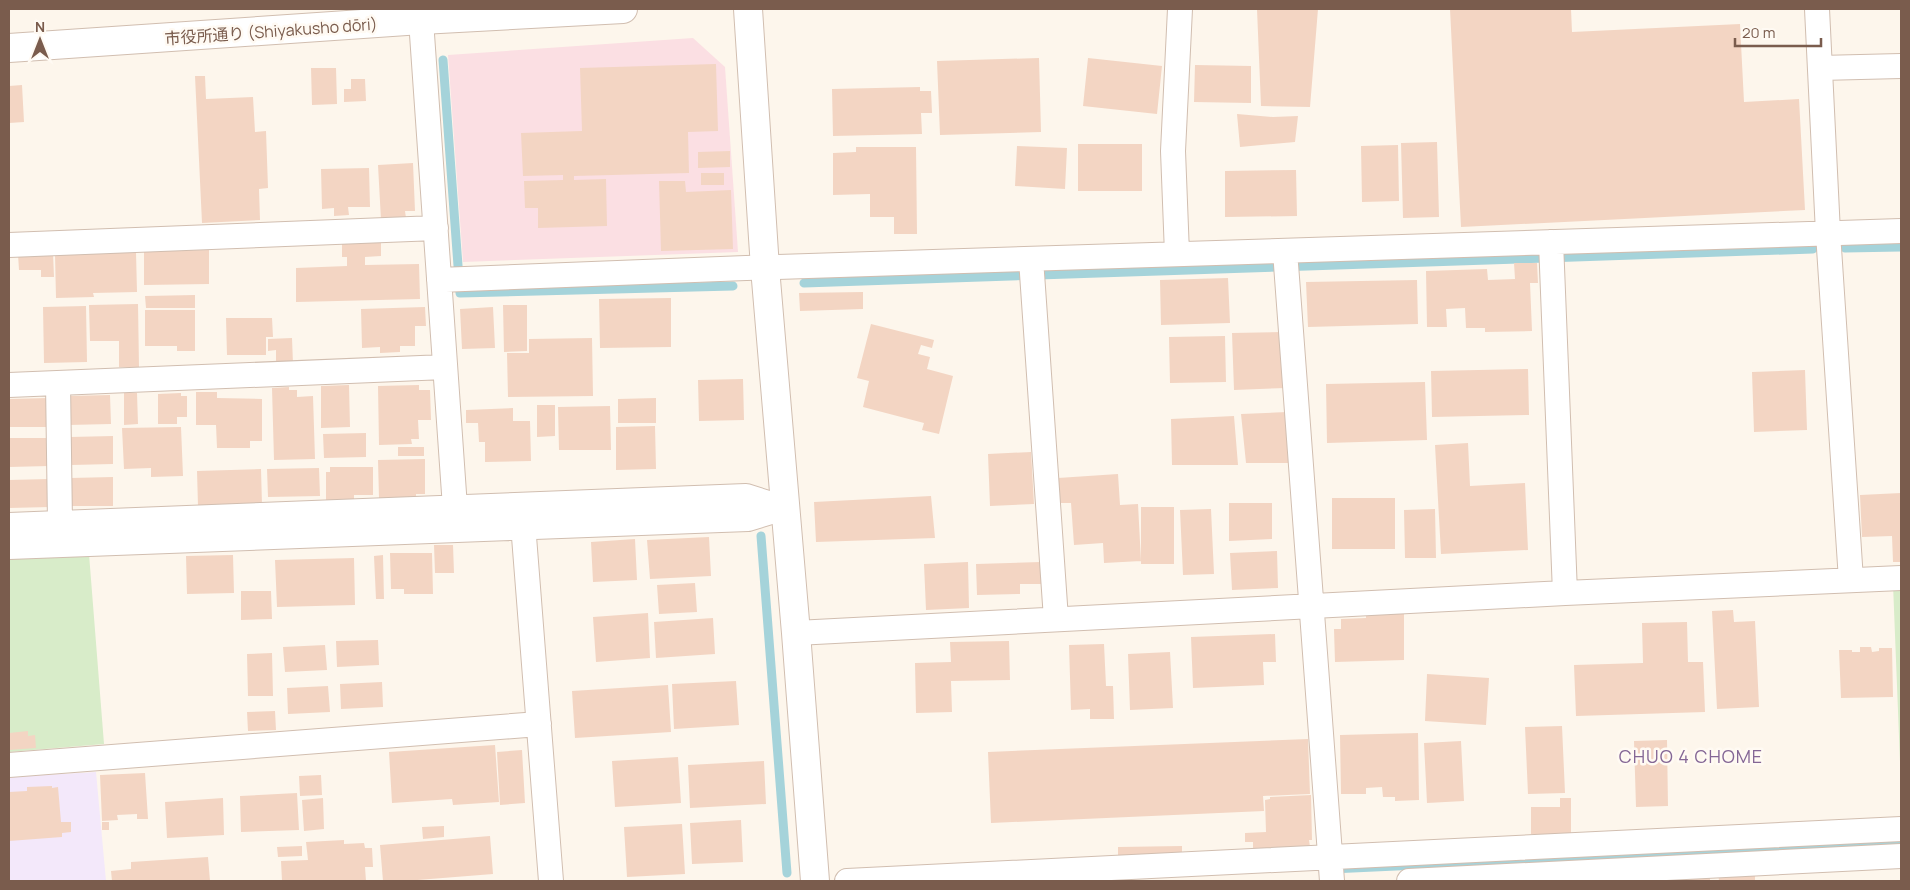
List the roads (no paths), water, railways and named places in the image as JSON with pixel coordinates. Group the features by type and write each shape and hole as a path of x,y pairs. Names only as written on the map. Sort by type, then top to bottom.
{"street":[{"name":"市役所通り (Shiyakusho dōri)","path":"9,48 385,13 421,20 623,9"},
{"path":"748,9 765,268 815,881"},
{"path":"1177,254 1173,151 1180,9"},
{"path":"1817,9 1828,233 1851,580"},
{"path":"421,20 436,228 453,279 445,367 456,519"},
{"path":"1820,68 1901,66"},
{"path":"9,245 436,228"},
{"path":"453,279 765,268 1032,271 1177,254 1286,263 1552,253 1828,233 1901,231"},
{"path":"1552,253 1565,593"},
{"path":"1286,263 1332,869"},
{"path":"1032,271 1056,619"},
{"path":"9,385 445,367"},
{"path":"58,383 60,523"},
{"path":"9,547 522,516 746,496 784,508"},
{"path":"522,516 552,881"},
{"path":"9,525 456,519"},
{"path":"796,633 1565,593 1901,578"},
{"path":"9,765 539,724"},
{"path":"1409,881 1771,856 1901,829"},
{"path":"847,881 1771,856 1901,856"}],"waterway":[{"path":"443,60 460,293 733,286"},
{"path":"1845,248 1901,247"},
{"path":"804,283 1813,249"},
{"path":"761,536 787,873"},
{"path":"1331,869 1901,843"},
{"path":"1086,881 1113,880"}],"district":[{"name":"CHUO 4 CHOME","path":"1691,757"}]}
